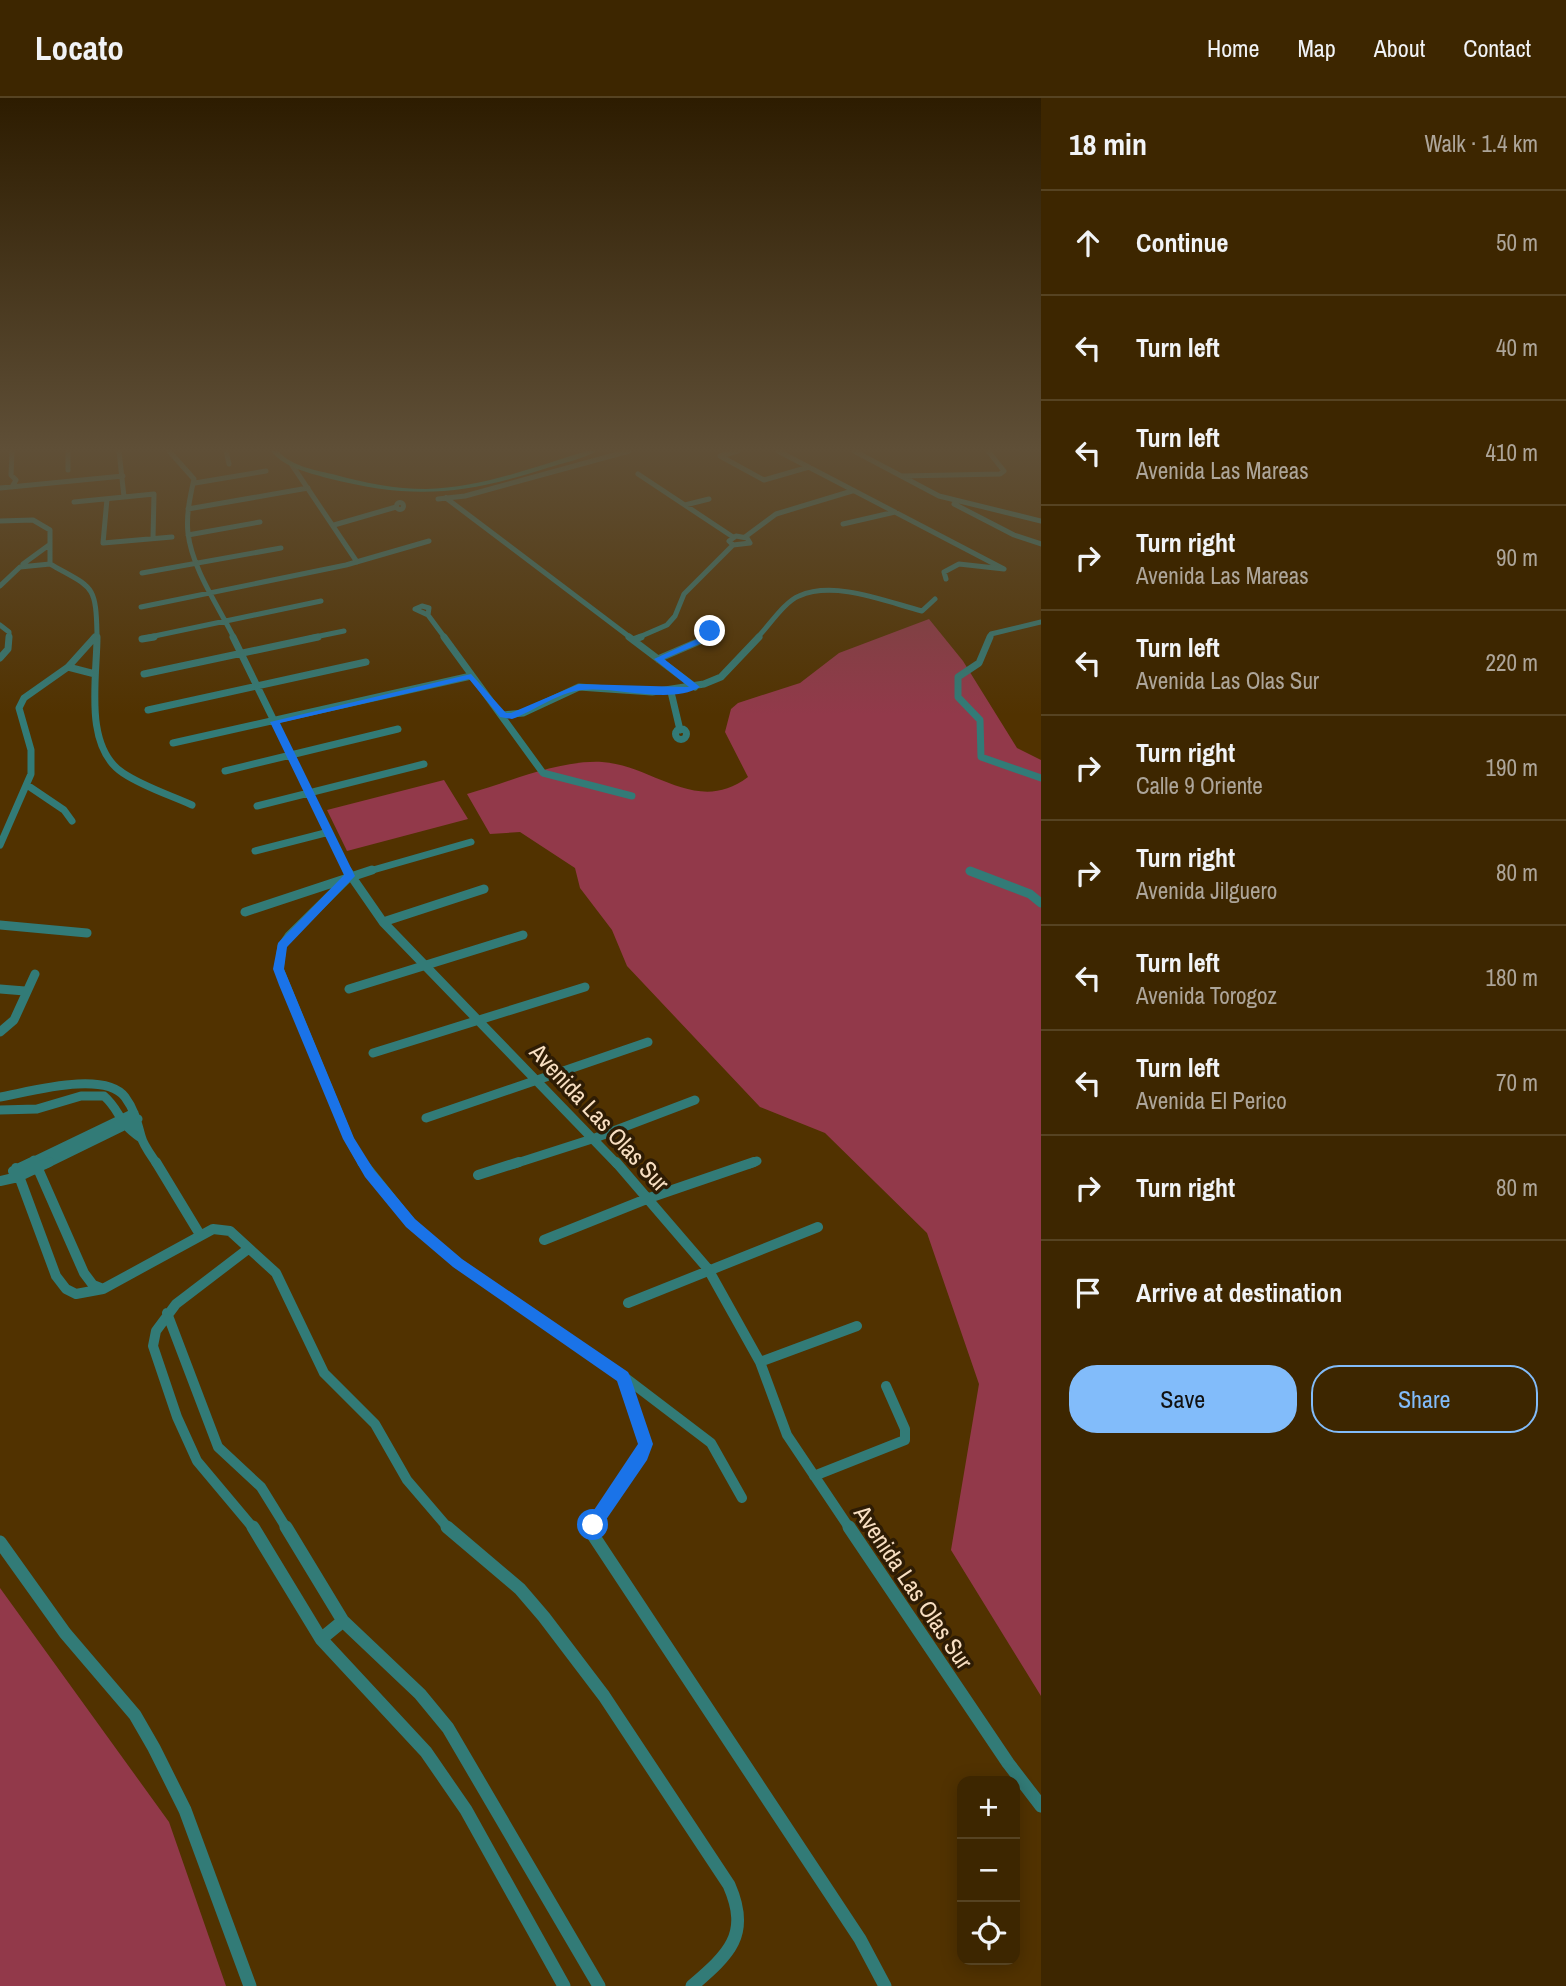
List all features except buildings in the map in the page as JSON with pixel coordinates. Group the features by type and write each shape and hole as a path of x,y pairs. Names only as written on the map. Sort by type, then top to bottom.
{"street":[{"path":"50,539 50,564"},
{"path":"103,539 103,543 142,539"},
{"name":"Avenida Las Olas Sur","path":"189,539 197,562 255,686 350,876 383,922 595,1138 708,1269 760,1362 787,1435 1000,1751 1041,1807"},
{"path":"343,539 357,562"},
{"path":"500,539 695,687"},
{"path":"730,539 749,544 748,539"},
{"path":"946,579 944,572 959,564 996,571 1004,569 947,539"},
{"path":"141,607 357,562 429,541"},
{"path":"634,640 667,625 675,617 684,594 733,541"},
{"path":"0,586 50,545"},
{"path":"142,573 281,548"},
{"path":"20,567 50,564 91,587 96,593 97,732 112,764 124,774 192,805"},
{"path":"503,715 521,714 567,690 579,687 671,692 695,687 721,677 797,596 825,590 922,611 935,599"},
{"path":"142,639 321,601"},
{"path":"428,615 543,773 561,781 588,783 632,796"},
{"path":"1041,622 991,634 979,663 958,677 958,697 980,720 981,757 1041,778"},
{"path":"0,625 9,632 10,640 0,658"},
{"path":"658,659 712,635 708,630"},
{"path":"144,674 344,631"},
{"path":"0,845 27,785 32,752 19,708 24,698 68,667 97,634"},
{"path":"148,710 366,662"},
{"path":"68,667 95,674"},
{"path":"173,743 414,689 436,687 438,684 471,676"},
{"path":"671,692 680,730"},
{"path":"225,771 398,729"},
{"path":"257,806 424,764"},
{"path":"27,785 64,810 72,821"},
{"path":"19,802 42,794"},
{"path":"255,851 329,832"},
{"path":"245,912 350,876 471,842"},
{"path":"970,871 1030,894 1041,903"},
{"path":"350,876 289,936 282,946 279,969 349,1139 369,1174 411,1223 448,1255 623,1376 712,1443 742,1498"},
{"path":"383,922 484,889"},
{"path":"0,925 87,933"},
{"path":"349,989 523,934"},
{"path":"0,1032 14,1020 35,974"},
{"path":"373,1053 585,986"},
{"path":"0,989 25,991"},
{"path":"426,1118 648,1042"},
{"path":"0,1097 100,1084 123,1094 136,1116 141,1138 200,1233"},
{"path":"0,1110 37,1109 94,1094 104,1096 111,1102 121,1123 141,1138"},
{"path":"478,1175 595,1138 695,1100"},
{"path":"1,1180 136,1116"},
{"path":"544,1240 649,1198 757,1161"},
{"path":"35,1164 84,1273 93,1285 103,1289"},
{"path":"17,1173 48,1257 65,1290 73,1296 88,1296 103,1289 213,1228 230,1231 276,1273 324,1373 375,1424 407,1480 436,1515 459,1540 520,1589 544,1617 604,1696 729,1885 741,1906 741,1925 725,1956 692,1986"},
{"path":"628,1303 818,1227"},
{"path":"248,1249 167,1313 153,1334 153,1346 188,1446 207,1475 235,1503 255,1530 321,1639 401,1722 447,1781 473,1822 564,1986"},
{"path":"167,1313 218,1447 261,1487 343,1621 420,1694 449,1728 598,1986"},
{"path":"760,1362 857,1326"},
{"path":"623,1376 646,1444 642,1455 596,1517 593,1535 860,1939 885,1986"},
{"path":"814,1476 905,1440 905,1429 886,1386"},
{"path":"0,1542 65,1633 135,1715 154,1748 185,1810 250,1986"},
{"path":"321,1639 343,1621"}],"shaded area":[{"path":"929,619 963,661 1017,748 1041,760 1041,1696 951,1550 979,1384 927,1233 825,1133 760,1107 627,966 612,930 580,888 575,868 520,832 490,834 467,794 551,768 585,762 621,765 693,790 711,792 729,788 748,777 725,732 731,709 738,703 800,683 839,653"},
{"path":"444,780 468,819 347,851 327,810"},
{"path":"0,1588 169,1822 226,1986 0,1986"}],"route":[{"path":"593,1525 596,1517 642,1455 646,1444 623,1376 457,1263 411,1223 369,1174 349,1139 285,985 279,969 282,946 335,888 350,876 275,722 418,686 471,676 503,715 512,716 579,687 671,692 687,690 695,687 658,659 712,635 710,631"}]}
